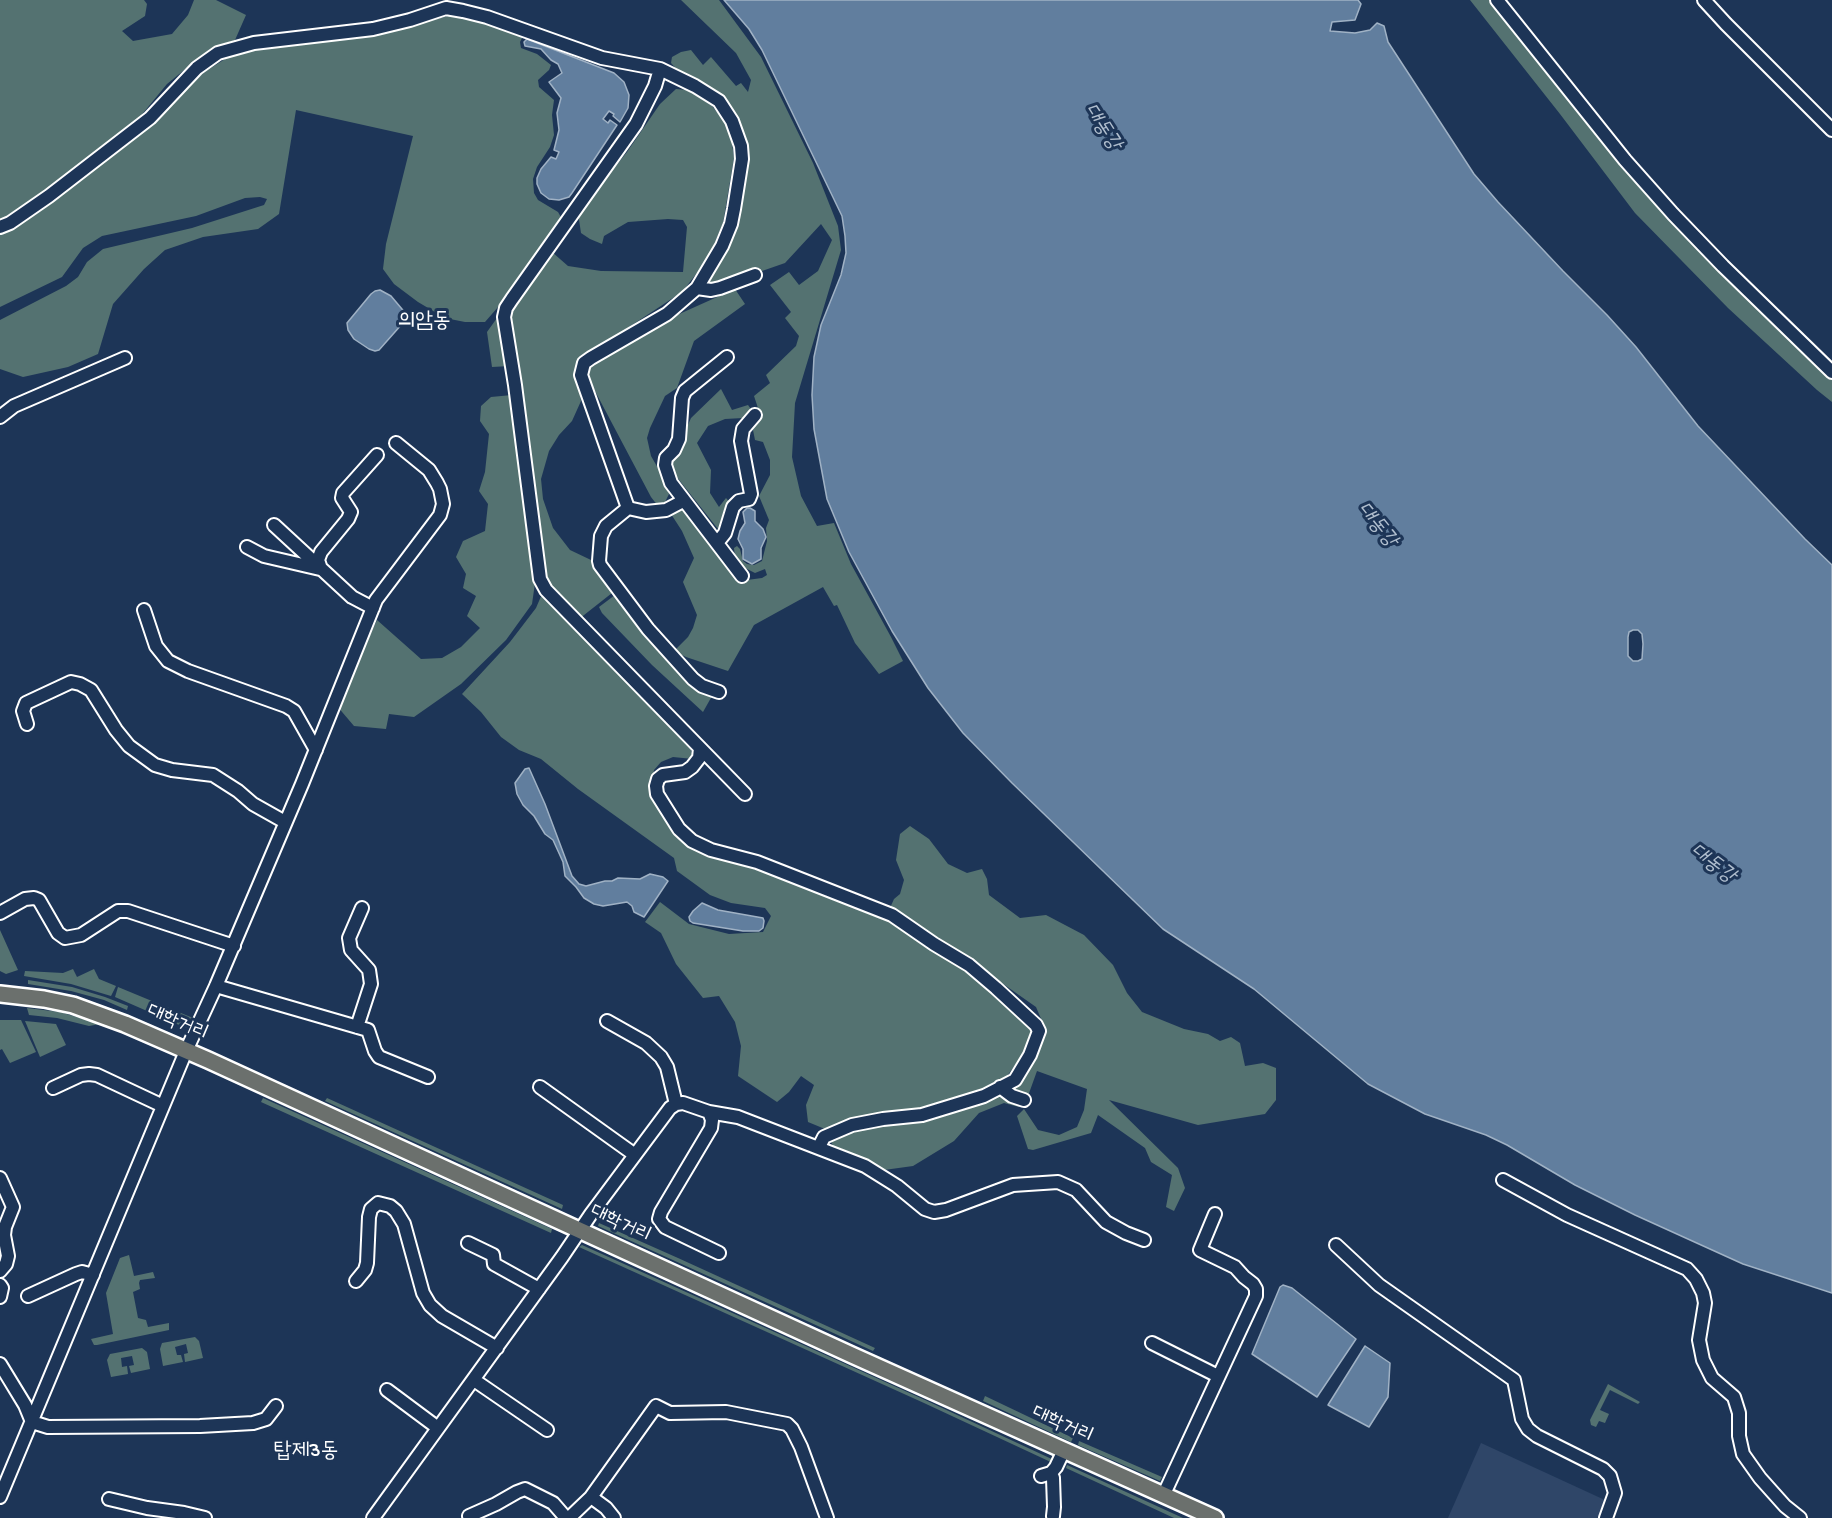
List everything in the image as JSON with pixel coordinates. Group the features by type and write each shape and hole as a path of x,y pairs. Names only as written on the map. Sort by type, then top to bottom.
{"main road":[{"name":"대학거리","path":"0,994 44,999 88,1010 186,1051 1215,1518"}],"street":[{"path":"1497,0 1625,160 1673,214 1832,372"},
{"path":"1704,0 1832,130"},
{"path":"0,227 10,223 49,196 150,118 189,76 211,58 218,53 254,43 373,29 446,8 463,10 602,58 660,69 719,101 732,121 741,146 740,176 731,224 722,246 697,288 667,314 591,358 581,368 581,375 628,508"},
{"path":"660,69 655,86 636,124 512,299 506,308 504,317 516,385 540,579 546,590 745,794"},
{"path":"697,288 711,290 720,288 755,275"},
{"path":"727,357 685,391 679,439 674,450 666,458 665,465 671,483 683,501 742,576"},
{"path":"0,417 14,406 125,358"},
{"path":"717,543 725,533 734,507 739,501 749,499 751,494 741,441 743,429 754,415"},
{"path":"0,1497 186,1051 234,946 373,608 383,589 440,515 443,504 440,489 429,470 396,443"},
{"path":"321,569 318,560 321,552 351,512 342,498 343,493 377,455"},
{"path":"628,508 646,512 666,510 683,501"},
{"path":"628,508 606,525 601,536 600,565 648,629 693,679 702,686 719,692"},
{"path":"274,525 352,597 373,608"},
{"path":"247,547 264,556 321,569"},
{"path":"144,610 156,646 168,661 188,671 286,706 294,711 316,750"},
{"path":"27,724 23,711 26,704 71,682 80,684 92,690 116,730 129,746 155,765 172,770 213,775 253,804 285,822"},
{"path":"700,748 699,758 692,767 685,772 663,775 658,779 656,786 657,794 679,829 692,841 711,850 757,862 892,915 969,965 1036,1025 1039,1031 1030,1055 1015,1080 984,1096 922,1115 852,1125 824,1137 819,1148"},
{"path":"0,913 25,899 34,898 39,900 58,933 65,938 81,935 118,911 128,911 234,946"},
{"path":"357,1027 371,984 369,970 351,950 349,938 362,908"},
{"path":"216,986 368,1030 375,1051 380,1057 428,1077"},
{"path":"607,1021 646,1043 661,1057 667,1067 676,1104"},
{"path":"52,1088 81,1076 98,1075 163,1106"},
{"path":"540,1087 635,1155"},
{"path":"1000,1087 1012,1096 1024,1100"},
{"path":"373,1518 497,1348 580,1229 670,1108 676,1104 683,1102 709,1112 738,1117 865,1166 897,1186 925,1209 934,1212 946,1210 1013,1185 1058,1182 1076,1190 1106,1221 1125,1233 1144,1240"},
{"path":"709,1112 712,1120 711,1128 659,1219 665,1227 719,1253"},
{"path":"0,1178 14,1207 4,1235 8,1256 6,1264 0,1271"},
{"path":"1503,1180 1567,1215 1687,1269 1696,1279 1705,1303 1699,1340 1703,1360 1712,1378 1734,1397 1739,1413 1739,1436 1743,1454 1760,1478 1785,1506 1800,1518"},
{"path":"356,1281 365,1270 367,1263 371,1209 378,1203 390,1206 404,1224 423,1293 430,1305 442,1316 497,1348"},
{"path":"1164,1494 1256,1296 1256,1289 1235,1267 1200,1250 1215,1214"},
{"path":"468,1243 494,1255 495,1264 539,1289"},
{"path":"1336,1245 1379,1285 1514,1380 1522,1419 1528,1429 1537,1436 1603,1469 1610,1476 1615,1493 1606,1518"},
{"path":"28,1296 82,1272 93,1275"},
{"path":"0,1285 2,1288 0,1298"},
{"path":"1152,1343 1218,1376"},
{"path":"0,1364 25,1405 32,1422"},
{"path":"474,1380 547,1430"},
{"path":"387,1390 438,1428"},
{"path":"32,1422 48,1427 200,1426 253,1423 266,1419 276,1406"},
{"path":"469,1516 525,1489 554,1503 568,1518 591,1497 656,1406 670,1413 726,1412 787,1424 801,1447 827,1518"},
{"path":"1053,1516 1054,1497 1046,1474 1056,1467 1064,1450"},
{"path":"591,1497 606,1508 614,1518"},
{"path":"109,1498 147,1508 205,1518"}],"shaded area":[{"path":"1481,1443 1607,1501 1599,1518 1448,1518"}],"green space":[{"path":"0,0 144,0 147,4 145,16 122,31 133,41 172,34 188,15 194,0 216,0 246,15 235,40 210,49 167,84 139,118 45,193 0,220"},
{"path":"681,0 719,0 761,57 813,163 838,226 841,250 795,403 792,457 801,496 817,526 834,523 851,564 903,661 879,674 855,643 837,605 834,606 823,587 754,625 728,671 674,651 688,637 697,615 683,582 694,558 682,531 671,514 673,509 685,508 739,578 747,580 767,575 765,569 755,573 739,565 735,558 734,548 737,546 740,549 743,561 747,564 754,565 762,561 769,520 759,496 770,475 770,460 763,442 755,440 753,430 759,411 754,396 770,383 766,375 796,346 799,336 785,318 791,312 770,285 789,272 799,285 818,271 832,240 821,224 785,263 762,271 757,267 717,285 710,284 708,277 731,235 743,197 746,160 723,99 701,82 679,72 671,63 672,57 691,50 703,65 711,57 736,86 741,83 748,92 751,80 736,53"},
{"path":"1470,0 1490,0 1648,195 1832,379 1832,402 1728,308 1635,213"},
{"path":"452,15 487,23 523,36 520,42 521,48 537,54 551,65 538,80 539,87 554,100 552,115 554,135 550,147 537,167 533,179 534,193 538,200 558,212 562,219 512,291 485,322 465,322 445,318 394,284 383,269 386,244 413,136 296,110 279,214 258,229 203,237 165,250 144,269 113,304 98,354 68,367 23,377 0,369 0,320 66,286 78,277 87,262 103,249 192,228 264,205 267,199 245,198 196,216 102,236 83,248 62,277 0,307 0,232 206,71 233,54 266,46 382,33"},
{"path":"676,89 688,90 712,106 730,128 734,158 723,223 708,259 682,292 582,358 576,369 581,401 572,421 549,451 541,479 543,499 553,528 570,550 591,560 612,593 579,619 543,579 525,418 509,309 552,252 568,266 601,271 683,272 687,227 683,220 628,222 604,236 602,244 581,233 578,213 627,152 660,104"},
{"path":"735,289 745,304 694,341 677,388 665,396 650,428 647,438 651,456 666,482 669,494 664,504 658,506 651,497 586,374 587,366 657,324"},
{"path":"497,318 501,320 510,366 492,367 487,332"},
{"path":"721,389 732,410 748,405 753,412 743,418 725,419 708,426 697,443 711,470 710,493 719,507 726,498 731,504 723,529 718,529 672,471 672,461 691,418"},
{"path":"512,395 536,576 532,604 506,640 461,684 414,717 389,714 386,729 354,726 337,706 377,620 421,659 442,658 461,647 480,628 467,616 476,596 463,588 466,574 456,557 463,541 485,531 488,504 479,491 485,472 489,434 480,421 481,406 491,397"},
{"path":"542,594 690,745 693,759 673,757 661,762 654,770 652,784 680,835 891,919 970,972 1033,1031 1028,1048 1007,1076 978,1092 922,1110 825,1129 808,1122 806,1105 814,1085 801,1076 789,1092 777,1102 738,1076 741,1046 735,1022 719,996 703,998 676,964 661,933 645,922 660,902 689,924 729,934 763,932 771,916 765,908 731,903 710,895 677,871 674,858 578,789 541,759 519,750 501,737 481,712 462,694 510,642 536,608"},
{"path":"615,595 694,684 712,696 703,712 652,665 602,613 599,607"},
{"path":"910,826 929,839 948,864 967,873 982,869 987,879 989,895 1020,918 1046,915 1084,935 1113,965 1127,993 1142,1012 1184,1029 1208,1034 1220,1041 1231,1037 1240,1043 1245,1066 1263,1063 1276,1068 1276,1100 1265,1114 1198,1125 1109,1100 1178,1168 1185,1188 1174,1211 1166,1207 1172,1175 1151,1162 1145,1148 1098,1115 1091,1133 1033,1150 1028,1149 1017,1116 1024,1109 1038,1130 1059,1135 1077,1127 1084,1110 1087,1089 1037,1071 1028,1096 1019,1095 1008,1087 1033,1055 1045,1028 1036,1007 890,908 894,899 900,894 904,880 896,860 900,834"},
{"path":"0,930 18,970 6,974 0,971"},
{"path":"73,969 77,977 94,969 99,979 116,986 111,996 71,984 24,976 25,971 63,973"},
{"path":"28,980 72,987 105,997 128,1006 127,1010 104,1000 71,991 28,984"},
{"path":"118,987 193,1018 190,1025 186,1028 115,997"},
{"path":"27,1008 60,1012 100,1024 89,1026 57,1018 29,1015"},
{"path":"0,1020 21,1020 36,1052 10,1063 2,1049 0,1050"},
{"path":"25,1021 56,1024 66,1045 40,1057"},
{"path":"996,1096 1020,1103 1019,1107 1004,1103 979,1113 954,1141 913,1166 884,1170 833,1146 829,1137 853,1127"},
{"path":"263,1098 552,1229 551,1233 261,1102"},
{"path":"327,1098 563,1205 562,1209 325,1101"},
{"path":"599,1223 875,1348 873,1351 598,1226"},
{"path":"582,1245 925,1400 1056,1461 1055,1464 579,1247"},
{"path":"129,1255 134,1276 153,1272 155,1278 140,1280 140,1289 133,1292 138,1318 146,1320 148,1327 169,1323 169,1330 94,1345 91,1339 113,1334 106,1293 120,1258"},
{"path":"195,1337 199,1341 203,1358 185,1362 184,1354 188,1353 186,1344 175,1347 177,1355 181,1355 183,1362 163,1366 160,1349 162,1343"},
{"path":"142,1348 147,1352 150,1369 131,1373 129,1366 134,1365 132,1356 121,1358 122,1367 127,1366 128,1374 111,1377 107,1360 110,1354"},
{"path":"1608,1384 1640,1402 1638,1404 1610,1390 1600,1410 1609,1414 1605,1423 1599,1421 1596,1427 1591,1425 1590,1420"},
{"path":"985,1396 1073,1438 1071,1442 983,1401"},
{"path":"1079,1441 1162,1477 1160,1481 1078,1445"},
{"path":"1067,1465 1183,1518 1174,1518 1066,1468"}],"water":[{"name":"대동강","path":"724,0 1358,0 1361,4 1355,20 1332,22 1330,31 1355,33 1370,30 1377,23 1384,26 1388,42 1474,174 1636,347 1698,426 1832,565 1832,1293 1743,1264 1575,1185 1507,1145 1486,1135 1425,1114 1368,1084 1254,989 1163,929 963,733 928,688 892,631 849,552 827,499 814,429 812,395 814,357 821,325 841,275 846,253 842,216 762,50 749,29","holes":["1638,630 1642,634 1642,659 1633,661 1628,656 1628,637 1629,632"]},
{"path":"527,39 614,73 624,82 629,95 628,108 620,122 609,111 603,119 608,123 610,120 617,125 569,197 559,200 549,199 541,193 537,178 551,157 556,159 559,152 554,150 559,130 557,113 561,98 549,82 562,73 558,64 541,49 525,46 524,42"},
{"path":"380,290 391,296 407,315 379,350 375,351 354,339 348,330 347,323 371,294"},
{"path":"747,508 755,511 755,521 763,529 766,537 761,548 761,559 752,564 743,559 743,549 738,539 745,523 743,512"},
{"path":"529,768 572,876 579,884 586,886 618,878 640,879 650,874 663,877 668,881 644,917 634,912 632,906 627,902 603,906 594,904 584,898 565,876 563,862 553,840 545,834 517,794 515,783 525,769"},
{"path":"702,903 718,910 763,918 763,928 759,931 743,931 693,923 689,917"},
{"path":"1283,1285 1292,1288 1356,1339 1317,1397 1252,1354 1280,1287"},
{"path":"1365,1346 1390,1363 1388,1397 1369,1427 1328,1405"}],"district":[{"name":"의암동","path":"424,323"},
{"name":"탑제3동","path":"306,1453"}]}
